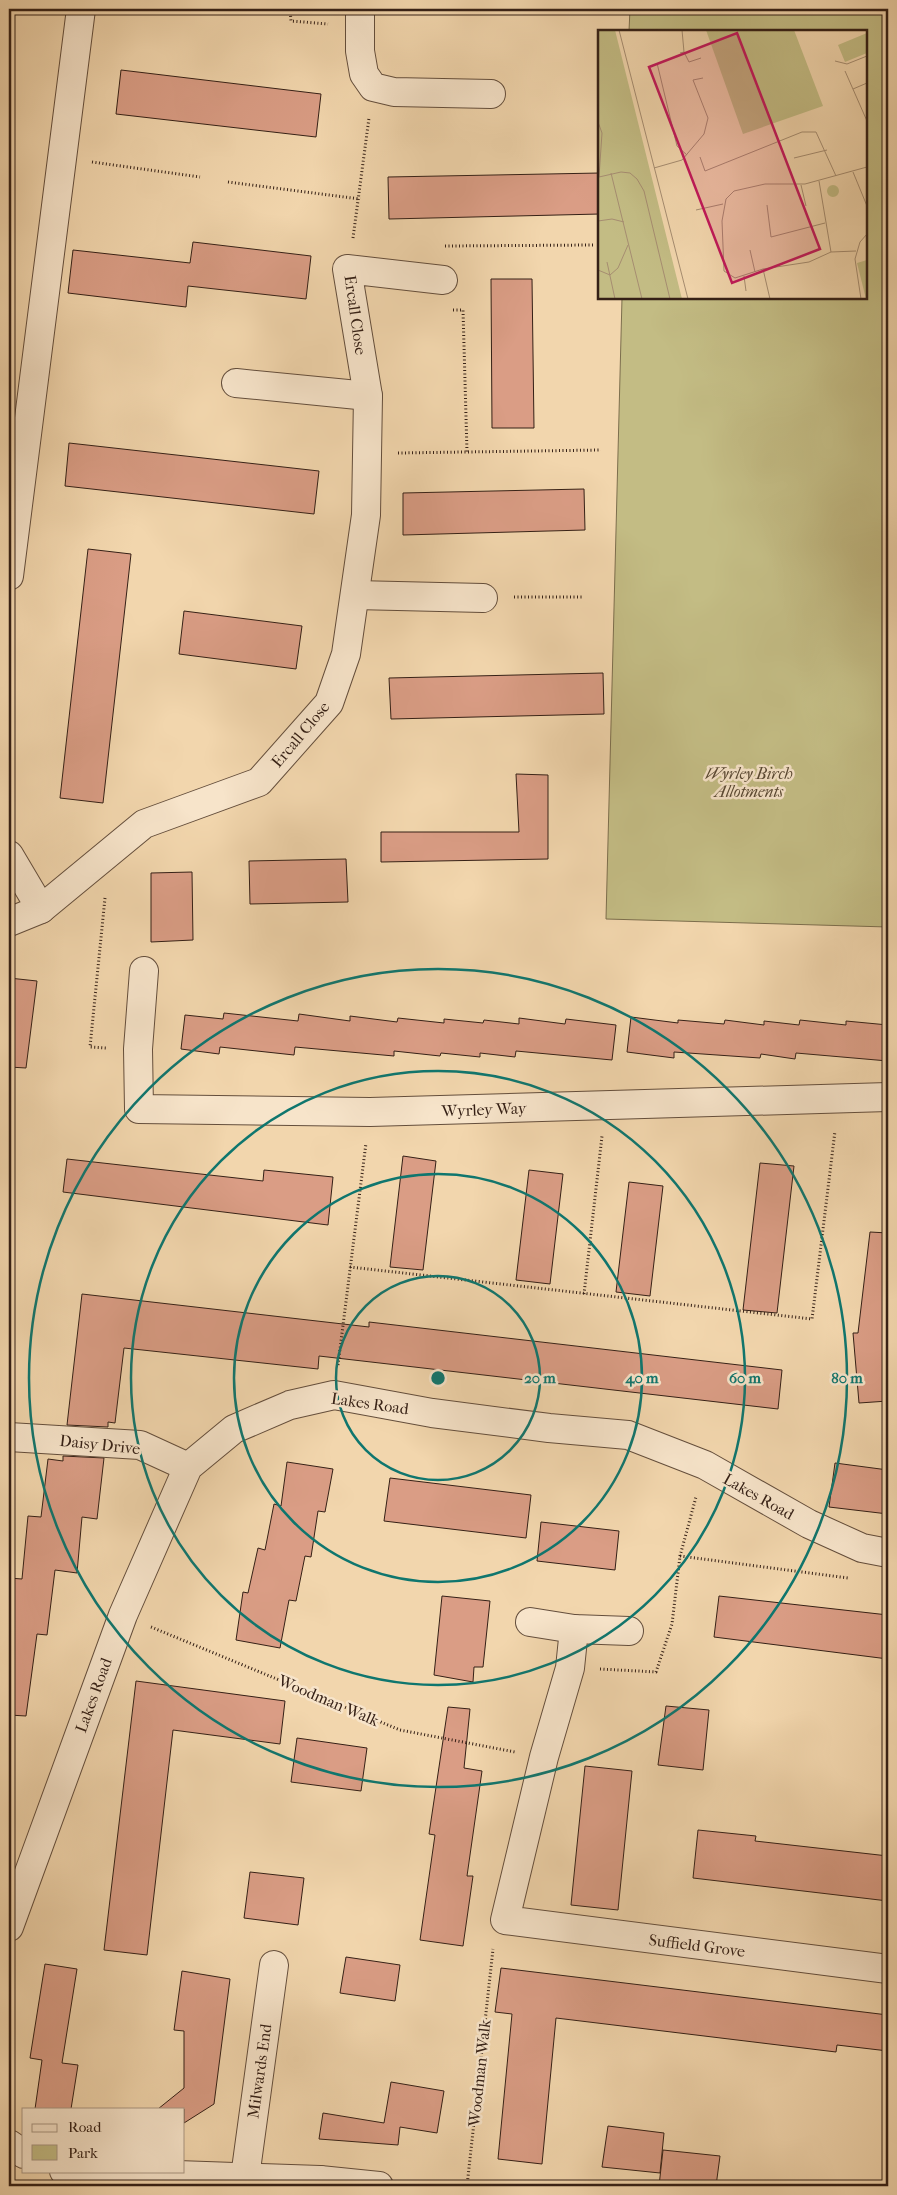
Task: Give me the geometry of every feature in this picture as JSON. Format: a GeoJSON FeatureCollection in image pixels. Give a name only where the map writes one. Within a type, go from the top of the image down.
{"type":"FeatureCollection","features":[{"type":"Feature","properties":{"kind":"street"},"geometry":{"type":"LineString","coordinates":[[9,576],[81,9]]}},
{"type":"Feature","properties":{"kind":"street"},"geometry":{"type":"LineString","coordinates":[[360,17],[364,74],[373,87],[394,92],[491,94]]}},
{"type":"Feature","properties":{"kind":"street","name":"Ercall Close"},"geometry":{"type":"LineString","coordinates":[[9,922],[41,909],[144,824],[258,782],[329,703],[346,654],[366,515],[368,396],[347,269],[443,280]]}},
{"type":"Feature","properties":{"kind":"street"},"geometry":{"type":"LineString","coordinates":[[236,382],[368,396]]}},
{"type":"Feature","properties":{"kind":"street"},"geometry":{"type":"LineString","coordinates":[[355,595],[483,598]]}},
{"type":"Feature","properties":{"kind":"street"},"geometry":{"type":"LineString","coordinates":[[9,855],[41,909]]}},
{"type":"Feature","properties":{"kind":"street"},"geometry":{"type":"LineString","coordinates":[[138,1049],[144,971]]}},
{"type":"Feature","properties":{"kind":"street","name":"Wyrley Way"},"geometry":{"type":"LineString","coordinates":[[138,1049],[139,1109],[370,1112],[888,1097]]}},
{"type":"Feature","properties":{"kind":"street","name":"Lakes Road"},"geometry":{"type":"LineString","coordinates":[[9,1928],[122,1615],[188,1467],[234,1429],[290,1404],[334,1395],[442,1414],[549,1428],[628,1435],[705,1465],[809,1524],[862,1548],[888,1553]]}},
{"type":"Feature","properties":{"kind":"street","name":"Daisy Drive"},"geometry":{"type":"LineString","coordinates":[[9,1437],[140,1445],[188,1467]]}},
{"type":"Feature","properties":{"kind":"street"},"geometry":{"type":"LineString","coordinates":[[530,1622],[574,1629],[629,1631]]}},
{"type":"Feature","properties":{"kind":"street"},"geometry":{"type":"LineString","coordinates":[[505,1920],[544,1757],[570,1668],[574,1629]]}},
{"type":"Feature","properties":{"kind":"street","name":"Suffield Grove"},"geometry":{"type":"LineString","coordinates":[[505,1920],[888,1969]]}},
{"type":"Feature","properties":{"kind":"street","name":"Milwards End"},"geometry":{"type":"LineString","coordinates":[[245,2177],[274,1965]]}},
{"type":"Feature","properties":{"kind":"street"},"geometry":{"type":"LineString","coordinates":[[9,2144],[22,2153]]}},
{"type":"Feature","properties":{"kind":"street"},"geometry":{"type":"LineString","coordinates":[[71,2172],[126,2180],[245,2177],[379,2186]]}},
{"type":"Feature","properties":{"kind":"path"},"geometry":{"type":"LineString","coordinates":[[290,9],[291,21],[360,17]]}},
{"type":"Feature","properties":{"kind":"path"},"geometry":{"type":"LineString","coordinates":[[347,269],[360,199],[373,87]]}},
{"type":"Feature","properties":{"kind":"path"},"geometry":{"type":"LineString","coordinates":[[62,158],[200,177]]}},
{"type":"Feature","properties":{"kind":"path"},"geometry":{"type":"LineString","coordinates":[[228,182],[360,199]]}},
{"type":"Feature","properties":{"kind":"path"},"geometry":{"type":"LineString","coordinates":[[467,452],[463,310],[446,311],[414,277],[440,246],[593,245]]}},
{"type":"Feature","properties":{"kind":"path"},"geometry":{"type":"LineString","coordinates":[[367,453],[601,450]]}},
{"type":"Feature","properties":{"kind":"path"},"geometry":{"type":"LineString","coordinates":[[483,598],[583,597]]}},
{"type":"Feature","properties":{"kind":"path"},"geometry":{"type":"LineString","coordinates":[[109,852],[90,1047],[138,1049]]}},
{"type":"Feature","properties":{"kind":"path"},"geometry":{"type":"LineString","coordinates":[[350,1266],[812,1319],[839,1098]]}},
{"type":"Feature","properties":{"kind":"path"},"geometry":{"type":"LineString","coordinates":[[584,1294],[606,1105]]}},
{"type":"Feature","properties":{"kind":"path"},"geometry":{"type":"LineString","coordinates":[[334,1395],[370,1112]]}},
{"type":"Feature","properties":{"kind":"path"},"geometry":{"type":"LineString","coordinates":[[570,1668],[656,1672],[672,1624],[680,1556],[705,1465]]}},
{"type":"Feature","properties":{"kind":"path"},"geometry":{"type":"LineString","coordinates":[[680,1556],[855,1579],[862,1548]]}},
{"type":"Feature","properties":{"kind":"path","name":"Woodman Walk"},"geometry":{"type":"LineString","coordinates":[[122,1615],[400,1730],[544,1757]]}},
{"type":"Feature","properties":{"kind":"path","name":"Woodman Walk"},"geometry":{"type":"LineString","coordinates":[[468,2186],[491,1953],[505,1920]]}},
{"type":"Feature","properties":{"kind":"green space","name":"Wyrley Birch Allotments"},"geometry":{"type":"Polygon","coordinates":[[[630,9],[888,9],[888,927],[606,919],[622,299],[867,299],[867,30],[629,30],[630,9]]]}},
{"type":"Feature","properties":{"kind":"building"},"geometry":{"type":"Polygon","coordinates":[[[121,70],[321,94],[316,137],[116,114],[121,70]]]}},
{"type":"Feature","properties":{"kind":"building"},"geometry":{"type":"Polygon","coordinates":[[[598,173],[598,214],[389,219],[388,177],[598,173]]]}},
{"type":"Feature","properties":{"kind":"building"},"geometry":{"type":"Polygon","coordinates":[[[193,242],[311,256],[306,299],[188,286],[186,307],[68,293],[73,250],[190,263],[193,242]]]}},
{"type":"Feature","properties":{"kind":"building"},"geometry":{"type":"Polygon","coordinates":[[[491,279],[532,279],[534,428],[492,428],[491,279]]]}},
{"type":"Feature","properties":{"kind":"building"},"geometry":{"type":"Polygon","coordinates":[[[69,443],[319,471],[314,514],[65,486],[69,443]]]}},
{"type":"Feature","properties":{"kind":"building"},"geometry":{"type":"Polygon","coordinates":[[[584,489],[585,530],[403,535],[403,493],[584,489]]]}},
{"type":"Feature","properties":{"kind":"building"},"geometry":{"type":"Polygon","coordinates":[[[88,549],[131,554],[103,803],[60,798],[88,549]]]}},
{"type":"Feature","properties":{"kind":"building"},"geometry":{"type":"Polygon","coordinates":[[[184,611],[302,626],[296,669],[179,654],[184,611]]]}},
{"type":"Feature","properties":{"kind":"building"},"geometry":{"type":"Polygon","coordinates":[[[603,673],[604,714],[391,719],[389,678],[603,673]]]}},
{"type":"Feature","properties":{"kind":"building"},"geometry":{"type":"Polygon","coordinates":[[[516,774],[548,775],[548,859],[381,862],[381,832],[519,832],[516,774]]]}},
{"type":"Feature","properties":{"kind":"building"},"geometry":{"type":"Polygon","coordinates":[[[346,859],[348,902],[250,904],[249,861],[346,859]]]}},
{"type":"Feature","properties":{"kind":"building"},"geometry":{"type":"Polygon","coordinates":[[[192,872],[193,940],[151,942],[151,873],[192,872]]]}},
{"type":"Feature","properties":{"kind":"building"},"geometry":{"type":"Polygon","coordinates":[[[9,978],[37,981],[26,1068],[9,1067],[9,978]]]}},
{"type":"Feature","properties":{"kind":"building"},"geometry":{"type":"Polygon","coordinates":[[[224,1013],[298,1021],[299,1014],[350,1021],[350,1016],[397,1022],[398,1018],[444,1023],[444,1019],[483,1023],[484,1020],[519,1024],[519,1018],[565,1024],[566,1019],[616,1025],[612,1060],[516,1051],[515,1057],[480,1053],[480,1057],[441,1053],[440,1056],[394,1051],[394,1056],[295,1047],[294,1055],[220,1047],[219,1054],[181,1049],[185,1015],[223,1019],[224,1013]]]}},
{"type":"Feature","properties":{"kind":"building"},"geometry":{"type":"Polygon","coordinates":[[[631,1017],[678,1023],[678,1020],[724,1024],[725,1020],[764,1025],[764,1021],[799,1025],[800,1020],[846,1025],[846,1021],[888,1025],[888,1061],[796,1053],[795,1059],[761,1054],[760,1058],[674,1052],[674,1058],[627,1052],[631,1017]]]}},
{"type":"Feature","properties":{"kind":"building"},"geometry":{"type":"Polygon","coordinates":[[[403,1156],[436,1161],[423,1270],[390,1267],[403,1156]]]}},
{"type":"Feature","properties":{"kind":"building"},"geometry":{"type":"Polygon","coordinates":[[[67,1159],[263,1181],[264,1170],[333,1177],[328,1225],[63,1192],[67,1159]]]}},
{"type":"Feature","properties":{"kind":"building"},"geometry":{"type":"Polygon","coordinates":[[[760,1163],[794,1166],[777,1313],[743,1310],[760,1163]]]}},
{"type":"Feature","properties":{"kind":"building"},"geometry":{"type":"Polygon","coordinates":[[[529,1170],[563,1174],[550,1284],[516,1280],[529,1170]]]}},
{"type":"Feature","properties":{"kind":"building"},"geometry":{"type":"Polygon","coordinates":[[[629,1182],[663,1186],[650,1296],[616,1292],[629,1182]]]}},
{"type":"Feature","properties":{"kind":"building"},"geometry":{"type":"Polygon","coordinates":[[[870,1232],[888,1233],[888,1401],[859,1403],[853,1333],[858,1333],[870,1232]]]}},
{"type":"Feature","properties":{"kind":"building"},"geometry":{"type":"Polygon","coordinates":[[[82,1294],[369,1327],[369,1322],[782,1370],[778,1409],[319,1356],[318,1369],[124,1348],[115,1423],[108,1422],[108,1427],[67,1425],[82,1294]]]}},
{"type":"Feature","properties":{"kind":"building"},"geometry":{"type":"Polygon","coordinates":[[[63,1456],[104,1458],[97,1519],[82,1517],[77,1573],[55,1570],[47,1635],[37,1634],[26,1716],[9,1715],[9,1578],[22,1579],[28,1516],[41,1517],[48,1459],[63,1461],[63,1456]]]}},
{"type":"Feature","properties":{"kind":"building"},"geometry":{"type":"Polygon","coordinates":[[[287,1462],[333,1469],[325,1512],[318,1511],[311,1557],[305,1556],[296,1601],[289,1600],[280,1648],[236,1640],[243,1592],[248,1593],[258,1548],[265,1550],[274,1504],[281,1506],[287,1462]]]}},
{"type":"Feature","properties":{"kind":"building"},"geometry":{"type":"Polygon","coordinates":[[[835,1463],[888,1470],[888,1514],[829,1507],[835,1463]]]}},
{"type":"Feature","properties":{"kind":"building"},"geometry":{"type":"Polygon","coordinates":[[[390,1478],[531,1495],[526,1538],[384,1521],[390,1478]]]}},
{"type":"Feature","properties":{"kind":"building"},"geometry":{"type":"Polygon","coordinates":[[[541,1522],[619,1531],[615,1570],[537,1561],[541,1522]]]}},
{"type":"Feature","properties":{"kind":"building"},"geometry":{"type":"Polygon","coordinates":[[[442,1596],[490,1601],[483,1667],[474,1667],[473,1682],[434,1675],[442,1596]]]}},
{"type":"Feature","properties":{"kind":"building"},"geometry":{"type":"Polygon","coordinates":[[[719,1596],[888,1615],[888,1659],[714,1637],[719,1596]]]}},
{"type":"Feature","properties":{"kind":"building"},"geometry":{"type":"Polygon","coordinates":[[[136,1681],[285,1701],[280,1744],[173,1730],[147,1955],[104,1950],[136,1681]]]}},
{"type":"Feature","properties":{"kind":"building"},"geometry":{"type":"Polygon","coordinates":[[[666,1706],[709,1710],[703,1770],[658,1765],[666,1706]]]}},
{"type":"Feature","properties":{"kind":"building"},"geometry":{"type":"Polygon","coordinates":[[[448,1707],[470,1709],[464,1768],[482,1771],[467,1876],[473,1876],[463,1946],[420,1940],[435,1835],[429,1834],[448,1707]]]}},
{"type":"Feature","properties":{"kind":"building"},"geometry":{"type":"Polygon","coordinates":[[[297,1738],[367,1748],[361,1791],[291,1782],[297,1738]]]}},
{"type":"Feature","properties":{"kind":"building"},"geometry":{"type":"Polygon","coordinates":[[[585,1766],[632,1771],[618,1910],[571,1905],[585,1766]]]}},
{"type":"Feature","properties":{"kind":"building"},"geometry":{"type":"Polygon","coordinates":[[[698,1830],[756,1836],[755,1841],[888,1856],[888,1901],[693,1878],[698,1830]]]}},
{"type":"Feature","properties":{"kind":"building"},"geometry":{"type":"Polygon","coordinates":[[[250,1872],[304,1878],[298,1925],[244,1918],[250,1872]]]}},
{"type":"Feature","properties":{"kind":"building"},"geometry":{"type":"Polygon","coordinates":[[[346,1957],[400,1965],[395,2001],[340,1993],[346,1957]]]}},
{"type":"Feature","properties":{"kind":"building"},"geometry":{"type":"Polygon","coordinates":[[[45,1964],[77,1969],[62,2063],[78,2065],[71,2108],[35,2108],[42,2060],[30,2058],[45,1964]]]}},
{"type":"Feature","properties":{"kind":"building"},"geometry":{"type":"Polygon","coordinates":[[[501,1968],[888,2015],[888,2051],[837,2045],[836,2052],[556,2018],[542,2164],[498,2159],[512,2014],[495,2012],[501,1968]]]}},
{"type":"Feature","properties":{"kind":"building"},"geometry":{"type":"Polygon","coordinates":[[[182,1971],[230,1979],[214,2104],[185,2122],[185,2108],[159,2108],[184,2088],[184,2031],[174,2030],[182,1971]]]}},
{"type":"Feature","properties":{"kind":"building"},"geometry":{"type":"Polygon","coordinates":[[[391,2082],[444,2091],[437,2133],[400,2127],[398,2145],[319,2139],[323,2113],[384,2123],[391,2082]]]}},
{"type":"Feature","properties":{"kind":"building"},"geometry":{"type":"Polygon","coordinates":[[[608,2126],[664,2133],[660,2173],[602,2167],[608,2126]]]}},
{"type":"Feature","properties":{"kind":"building"},"geometry":{"type":"Polygon","coordinates":[[[663,2150],[720,2156],[716,2186],[659,2186],[663,2150]]]}}]}
